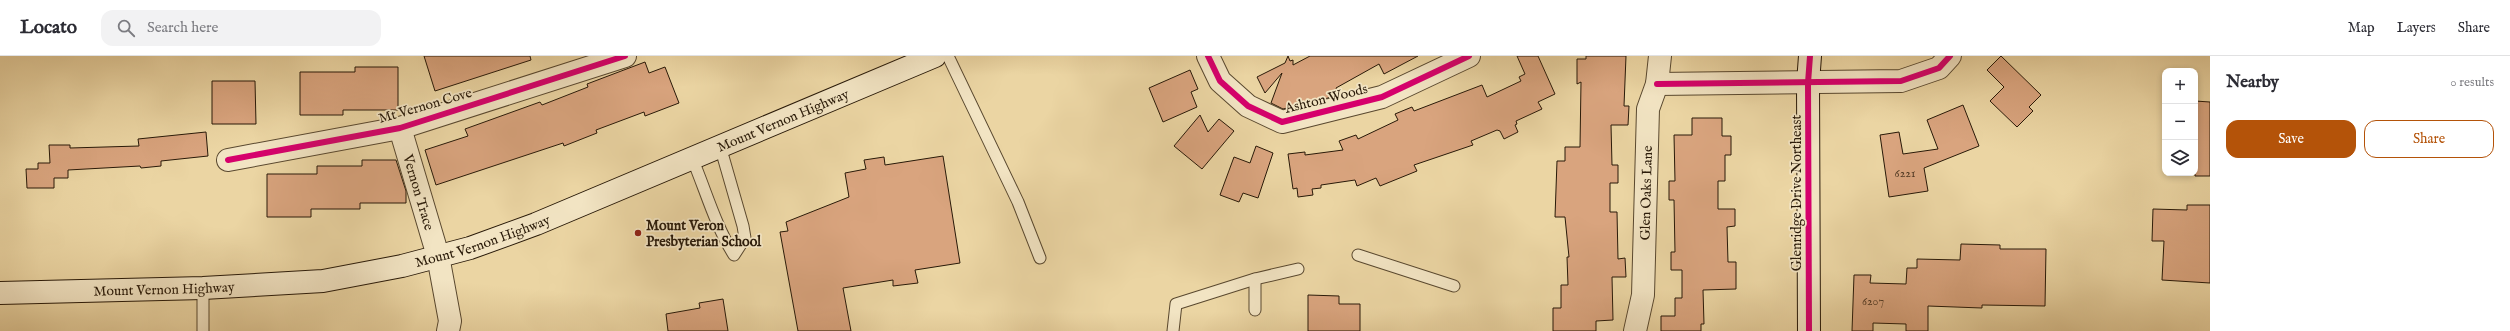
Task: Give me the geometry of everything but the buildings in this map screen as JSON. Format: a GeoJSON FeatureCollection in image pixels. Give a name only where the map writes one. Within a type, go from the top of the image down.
{"type":"FeatureCollection","features":[{"type":"Feature","properties":{"kind":"street","name":"Mt Vernon Cove"},"geometry":{"type":"LineString","coordinates":[[228,160],[400,128],[625,56]]}},
{"type":"Feature","properties":{"kind":"street","name":"Mount Vernon Highway"},"geometry":{"type":"LineString","coordinates":[[0,293],[203,288],[323,281],[402,266],[438,256],[536,224],[935,56]]}},
{"type":"Feature","properties":{"kind":"street","name":"Ashton Woods"},"geometry":{"type":"LineString","coordinates":[[1208,56],[1220,81],[1248,106],[1282,122],[1382,97],[1469,56]]}},
{"type":"Feature","properties":{"kind":"street","name":"Glen Oaks Lane"},"geometry":{"type":"LineString","coordinates":[[1635,331],[1643,295],[1648,110],[1657,84],[1660,56]]}},
{"type":"Feature","properties":{"kind":"street","name":"Glenridge Drive Northeast"},"geometry":{"type":"LineString","coordinates":[[1809,331],[1808,83],[1810,56]]}},
{"type":"Feature","properties":{"kind":"street"},"geometry":{"type":"LineString","coordinates":[[1657,84],[1900,81],[1940,68],[1950,56]]}},
{"type":"Feature","properties":{"kind":"street","name":"Vernon Trace"},"geometry":{"type":"LineString","coordinates":[[400,128],[438,256],[450,321],[448,331]]}},
{"type":"Feature","properties":{"kind":"lane"},"geometry":{"type":"LineString","coordinates":[[948,56],[1018,202],[1040,258]]}},
{"type":"Feature","properties":{"kind":"lane"},"geometry":{"type":"LineString","coordinates":[[692,158],[711,204],[719,232],[734,255],[745,238],[744,226],[720,146]]}},
{"type":"Feature","properties":{"kind":"lane"},"geometry":{"type":"LineString","coordinates":[[1358,255],[1454,286]]}},
{"type":"Feature","properties":{"kind":"lane"},"geometry":{"type":"LineString","coordinates":[[1173,331],[1176,304],[1255,279],[1298,269]]}},
{"type":"Feature","properties":{"kind":"lane"},"geometry":{"type":"LineString","coordinates":[[1255,279],[1255,310]]}},
{"type":"Feature","properties":{"kind":"lane"},"geometry":{"type":"LineString","coordinates":[[203,288],[203,331]]}},
{"type":"Feature","properties":{"kind":"cycle path"},"geometry":{"type":"LineString","coordinates":[[228,160],[400,128],[625,56]]}},
{"type":"Feature","properties":{"kind":"cycle path"},"geometry":{"type":"LineString","coordinates":[[1208,56],[1220,81],[1248,106],[1282,122],[1382,97],[1469,56]]}},
{"type":"Feature","properties":{"kind":"cycle path"},"geometry":{"type":"LineString","coordinates":[[1809,331],[1808,83],[1810,56]]}},
{"type":"Feature","properties":{"kind":"cycle path"},"geometry":{"type":"LineString","coordinates":[[1657,84],[1901,81],[1939,68],[1950,56]]}},
{"type":"Feature","properties":{"kind":"place","name":"Mount Veron Presbyterian School"},"geometry":{"type":"Point","coordinates":[638,233]}}]}
